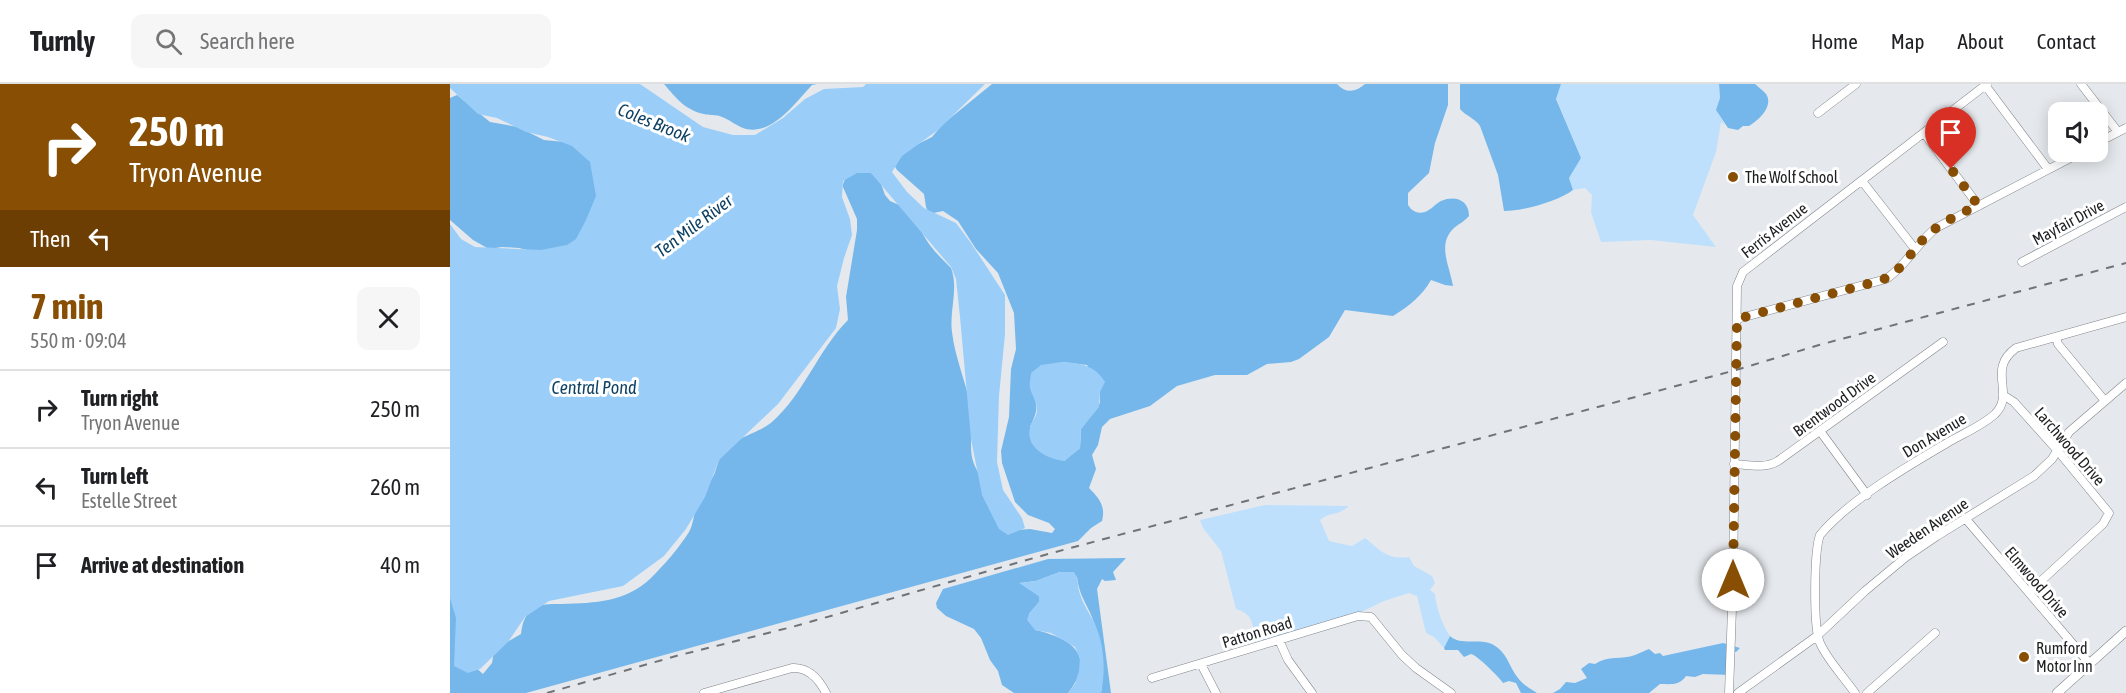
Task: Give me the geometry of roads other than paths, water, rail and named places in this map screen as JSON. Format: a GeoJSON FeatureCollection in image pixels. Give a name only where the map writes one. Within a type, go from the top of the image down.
{"type":"FeatureCollection","features":[{"type":"Feature","properties":{"kind":"main road"},"geometry":{"type":"LineString","coordinates":[[2057,693],[2126,631]]}},
{"type":"Feature","properties":{"kind":"street"},"geometry":{"type":"LineString","coordinates":[[1818,113],[1856,84]]}},
{"type":"Feature","properties":{"kind":"street"},"geometry":{"type":"LineString","coordinates":[[2081,84],[2118,132]]}},
{"type":"Feature","properties":{"kind":"street"},"geometry":{"type":"LineString","coordinates":[[1986,85],[2048,169]]}},
{"type":"Feature","properties":{"kind":"street","name":"Ferris Avenue"},"geometry":{"type":"LineString","coordinates":[[1729,693],[1737,286],[1743,272],[1986,85]]}},
{"type":"Feature","properties":{"kind":"street"},"geometry":{"type":"LineString","coordinates":[[2108,138],[2126,128]]}},
{"type":"Feature","properties":{"kind":"street"},"geometry":{"type":"LineString","coordinates":[[1924,133],[1978,205]]}},
{"type":"Feature","properties":{"kind":"street"},"geometry":{"type":"LineString","coordinates":[[1737,319],[1886,279],[1900,268],[1936,228],[2062,162]]}},
{"type":"Feature","properties":{"kind":"street"},"geometry":{"type":"LineString","coordinates":[[1862,181],[1915,249]]}},
{"type":"Feature","properties":{"kind":"street","name":"Mayfair Drive"},"geometry":{"type":"LineString","coordinates":[[2022,262],[2126,207]]}},
{"type":"Feature","properties":{"kind":"street"},"geometry":{"type":"LineString","coordinates":[[2003,395],[2001,371],[2003,361],[2009,353],[2024,345],[2126,318]]}},
{"type":"Feature","properties":{"kind":"street"},"geometry":{"type":"LineString","coordinates":[[2056,336],[2058,344],[2105,401]]}},
{"type":"Feature","properties":{"kind":"street","name":"Brentwood Drive"},"geometry":{"type":"LineString","coordinates":[[1734,464],[1772,465],[1942,342]]}},
{"type":"Feature","properties":{"kind":"street","name":"Weeden Avenue"},"geometry":{"type":"LineString","coordinates":[[1738,693],[1817,636],[1887,572],[1937,536],[2034,476],[2058,451],[2069,432],[2126,383]]}},
{"type":"Feature","properties":{"kind":"street","name":"Larchwood Drive"},"geometry":{"type":"LineString","coordinates":[[2003,395],[2014,402],[2109,513],[2103,524],[2029,592]]}},
{"type":"Feature","properties":{"kind":"street","name":"Don Avenue"},"geometry":{"type":"LineString","coordinates":[[1817,636],[1815,624],[1818,539],[1824,530],[1867,495],[1907,467],[1989,419],[1996,413],[2003,395]]}},
{"type":"Feature","properties":{"kind":"street"},"geometry":{"type":"LineString","coordinates":[[1820,431],[1867,495]]}},
{"type":"Feature","properties":{"kind":"street","name":"Elmwood Drive"},"geometry":{"type":"LineString","coordinates":[[1965,518],[2090,664]]}},
{"type":"Feature","properties":{"kind":"street","name":"Patton Road"},"geometry":{"type":"LineString","coordinates":[[1152,678],[1358,616],[1371,617],[1402,655],[1451,693]]}},
{"type":"Feature","properties":{"kind":"street"},"geometry":{"type":"LineString","coordinates":[[1867,693],[1935,633]]}},
{"type":"Feature","properties":{"kind":"street"},"geometry":{"type":"LineString","coordinates":[[1817,636],[1821,646],[1855,693]]}},
{"type":"Feature","properties":{"kind":"street"},"geometry":{"type":"LineString","coordinates":[[1279,640],[1288,660],[1312,693]]}},
{"type":"Feature","properties":{"kind":"street"},"geometry":{"type":"LineString","coordinates":[[1201,664],[1216,693]]}},
{"type":"Feature","properties":{"kind":"street"},"geometry":{"type":"LineString","coordinates":[[704,693],[792,668],[800,668],[816,678],[826,693]]}},
{"type":"Feature","properties":{"kind":"water","name":"Central Pond"},"geometry":{"type":"Polygon","coordinates":[[[450,84],[640,84],[703,127],[733,135],[755,135],[783,118],[805,99],[824,89],[863,87],[866,84],[985,84],[938,130],[902,156],[892,172],[907,192],[924,208],[956,223],[1005,295],[1005,334],[999,396],[997,462],[1003,490],[1022,518],[1025,528],[1008,535],[999,529],[982,495],[971,439],[956,279],[951,267],[871,173],[857,173],[843,181],[842,197],[850,219],[852,235],[837,286],[840,309],[836,328],[778,404],[719,460],[705,497],[686,529],[664,556],[623,586],[549,601],[525,617],[508,642],[480,669],[468,673],[454,666],[456,618],[450,598],[450,224],[461,239],[475,247],[541,250],[567,245],[576,239],[596,196],[590,162],[572,146],[526,132],[497,118],[478,114],[450,88],[450,84]]]}},
{"type":"Feature","properties":{"kind":"water"},"geometry":{"type":"Polygon","coordinates":[[[1062,362],[1092,368],[1105,382],[1100,392],[1099,407],[1081,429],[1080,448],[1064,461],[1051,458],[1039,451],[1034,447],[1029,435],[1037,410],[1030,387],[1031,373],[1041,365],[1062,362]]]}},
{"type":"Feature","properties":{"kind":"water"},"geometry":{"type":"Polygon","coordinates":[[[1060,572],[1074,572],[1081,598],[1098,632],[1103,658],[1101,693],[1068,693],[1075,684],[1079,671],[1080,658],[1075,647],[1051,633],[1035,630],[1027,620],[1039,602],[1039,596],[1019,583],[1036,581],[1060,572]]]}},
{"type":"Feature","properties":{"kind":"railway"},"geometry":{"type":"LineString","coordinates":[[547,693],[676,656],[792,627],[1048,554],[2126,263]]}},
{"type":"Feature","properties":{"kind":"place","name":"The Wolf School"},"geometry":{"type":"Point","coordinates":[1733,177]}},
{"type":"Feature","properties":{"kind":"place","name":"Rumford Motor Inn"},"geometry":{"type":"Point","coordinates":[2024,657]}},
{"type":"Feature","properties":{"kind":"water label","name":"Coles Brook"},"geometry":{"type":"Point","coordinates":[654,123]}},
{"type":"Feature","properties":{"kind":"water label","name":"Ten Mile River"},"geometry":{"type":"Point","coordinates":[694,226]}}]}
